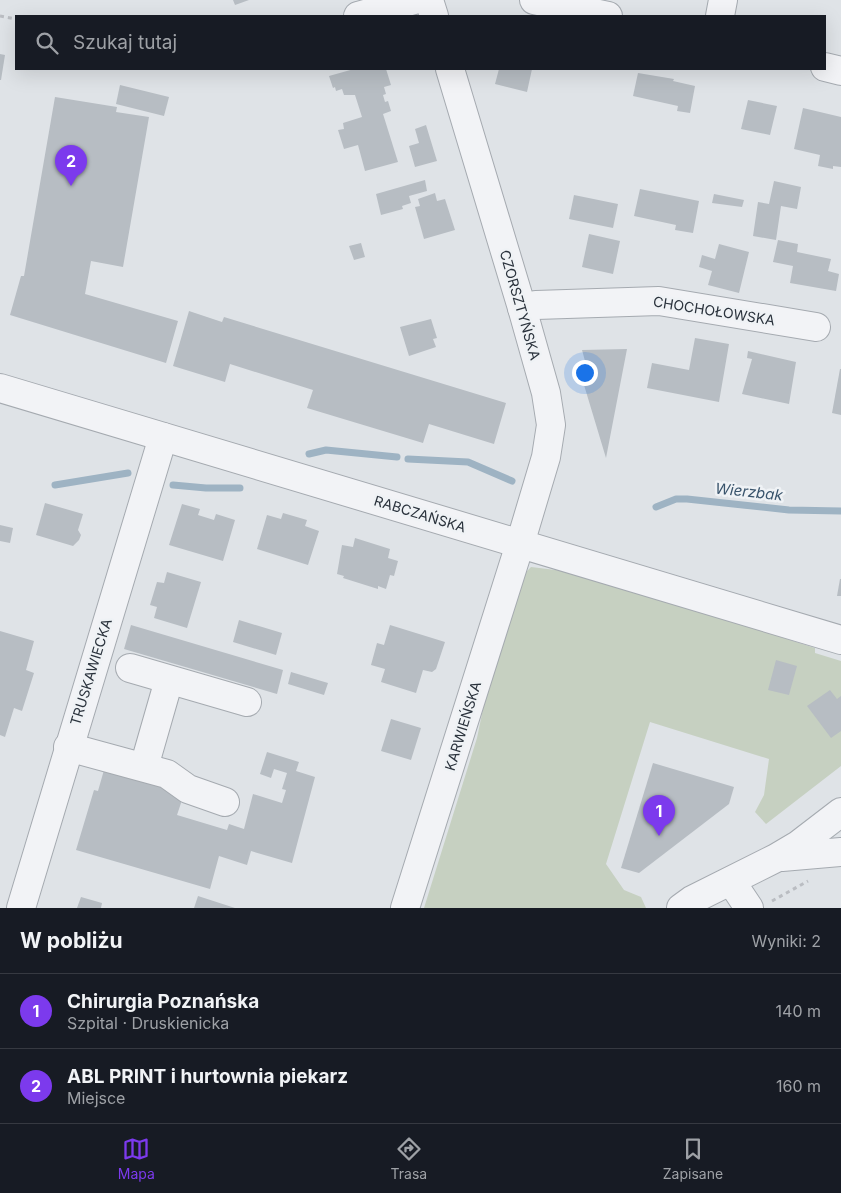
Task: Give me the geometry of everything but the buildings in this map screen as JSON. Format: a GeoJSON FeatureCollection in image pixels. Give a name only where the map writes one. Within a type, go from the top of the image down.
{"type":"FeatureCollection","features":[{"type":"Feature","properties":{"kind":"street"},"geometry":{"type":"LineString","coordinates":[[362,15],[414,0]]}},
{"type":"Feature","properties":{"kind":"street"},"geometry":{"type":"LineString","coordinates":[[429,0],[434,15]]}},
{"type":"Feature","properties":{"kind":"street"},"geometry":{"type":"LineString","coordinates":[[534,0],[603,15]]}},
{"type":"Feature","properties":{"kind":"street"},"geometry":{"type":"LineString","coordinates":[[720,15],[723,0]]}},
{"type":"Feature","properties":{"kind":"street"},"geometry":{"type":"LineString","coordinates":[[826,67],[841,71]]}},
{"type":"Feature","properties":{"kind":"street","name":"CZORSZTYŃSKA"},"geometry":{"type":"LineString","coordinates":[[450,70],[522,308],[546,394],[552,425],[546,457],[520,544]]}},
{"type":"Feature","properties":{"kind":"street","name":"CHOCHOŁOWSKA"},"geometry":{"type":"LineString","coordinates":[[522,308],[545,304],[659,301],[816,327]]}},
{"type":"Feature","properties":{"kind":"street","name":"RABCZAŃSKA"},"geometry":{"type":"LineString","coordinates":[[0,388],[841,640]]}},
{"type":"Feature","properties":{"kind":"street","name":"TRUSKAWIECKA"},"geometry":{"type":"LineString","coordinates":[[21,908],[163,436]]}},
{"type":"Feature","properties":{"kind":"street","name":"KARWIEŃSKA"},"geometry":{"type":"LineString","coordinates":[[405,908],[520,544]]}},
{"type":"Feature","properties":{"kind":"street"},"geometry":{"type":"LineString","coordinates":[[130,668],[247,702]]}},
{"type":"Feature","properties":{"kind":"street"},"geometry":{"type":"LineString","coordinates":[[144,767],[169,680]]}},
{"type":"Feature","properties":{"kind":"street"},"geometry":{"type":"LineString","coordinates":[[68,747],[167,774],[188,789],[225,802]]}},
{"type":"Feature","properties":{"kind":"street"},"geometry":{"type":"LineString","coordinates":[[681,908],[798,845],[841,812]]}},
{"type":"Feature","properties":{"kind":"street"},"geometry":{"type":"LineString","coordinates":[[776,858],[841,852]]}},
{"type":"Feature","properties":{"kind":"street"},"geometry":{"type":"LineString","coordinates":[[731,881],[758,906]]}},
{"type":"Feature","properties":{"kind":"path"},"geometry":{"type":"LineString","coordinates":[[0,16],[15,19]]}},
{"type":"Feature","properties":{"kind":"path"},"geometry":{"type":"LineString","coordinates":[[758,906],[810,880]]}},
{"type":"Feature","properties":{"kind":"green space"},"geometry":{"type":"Polygon","coordinates":[[[531,567],[580,573],[815,648],[815,653],[841,661],[841,766],[766,824],[755,812],[764,795],[769,759],[650,722],[606,864],[624,890],[641,897],[646,908],[424,908],[477,738],[490,675],[516,595],[526,572],[531,567]]]}},
{"type":"Feature","properties":{"kind":"waterway","name":"Wierzbak"},"geometry":{"type":"LineString","coordinates":[[309,454],[326,450],[397,457]]}},
{"type":"Feature","properties":{"kind":"waterway","name":"Wierzbak"},"geometry":{"type":"LineString","coordinates":[[408,459],[468,462],[512,481]]}},
{"type":"Feature","properties":{"kind":"waterway","name":"Wierzbak"},"geometry":{"type":"LineString","coordinates":[[55,485],[128,473]]}},
{"type":"Feature","properties":{"kind":"waterway","name":"Wierzbak"},"geometry":{"type":"LineString","coordinates":[[173,485],[206,488],[240,488]]}},
{"type":"Feature","properties":{"kind":"waterway","name":"Wierzbak"},"geometry":{"type":"LineString","coordinates":[[656,507],[676,499],[687,499],[789,510],[841,511]]}},
{"type":"Feature","properties":{"kind":"place","name":"ABL PRINT i hurtownia piekarz"},"geometry":{"type":"Point","coordinates":[71,186]}},
{"type":"Feature","properties":{"kind":"place","name":"Chirurgia Poznańska"},"geometry":{"type":"Point","coordinates":[659,836]}}]}
